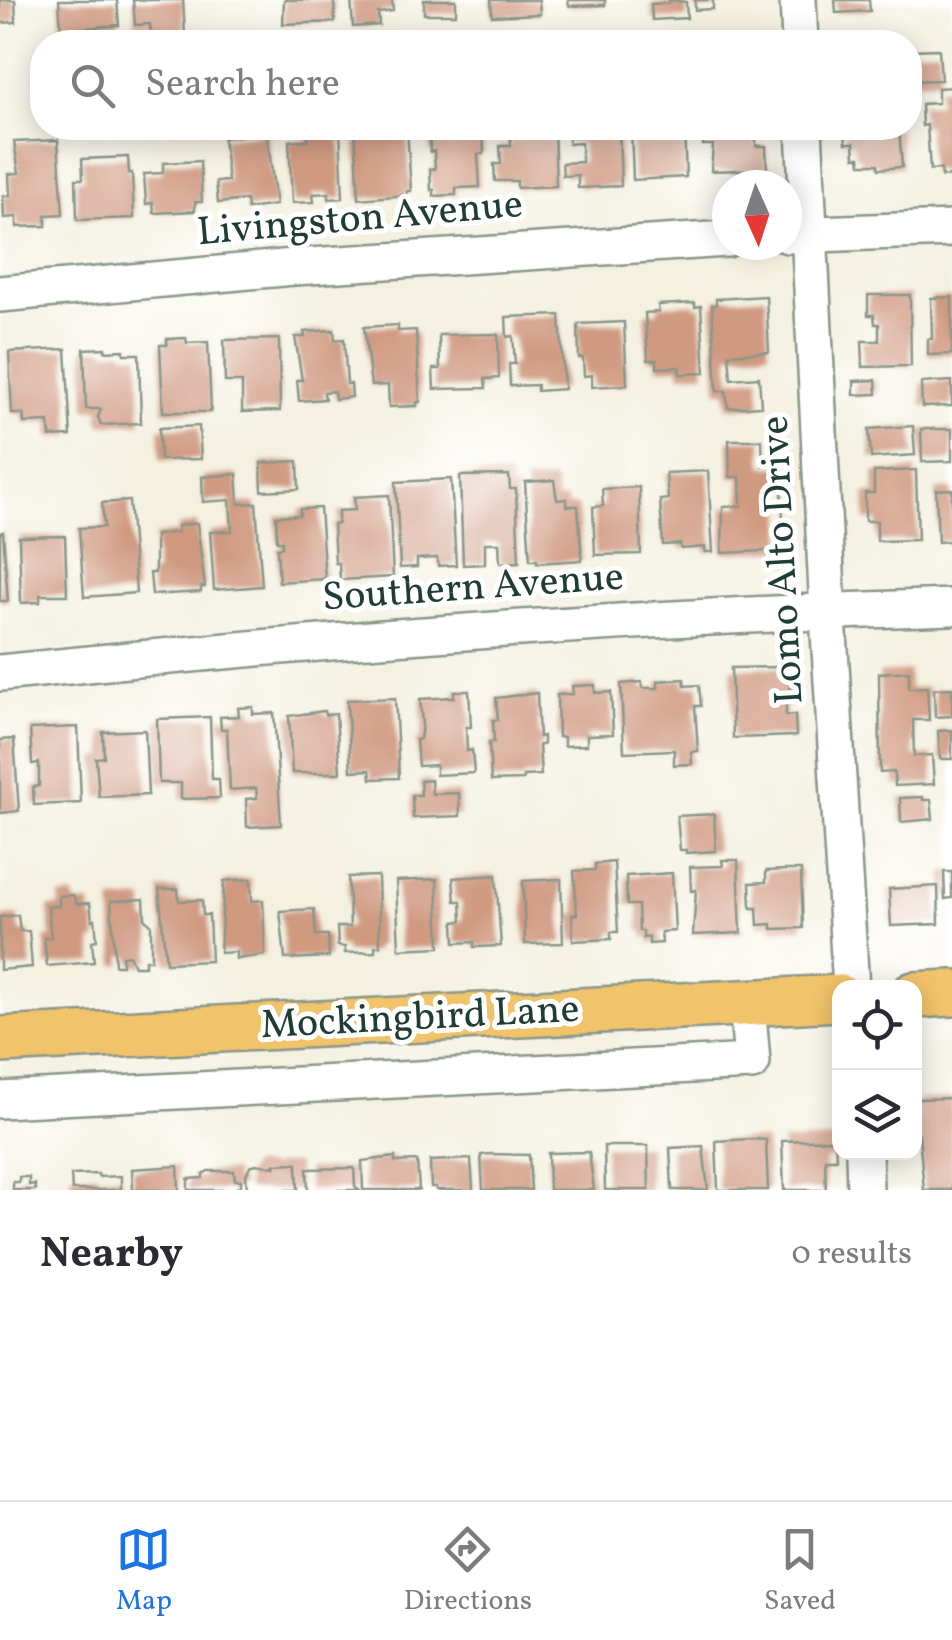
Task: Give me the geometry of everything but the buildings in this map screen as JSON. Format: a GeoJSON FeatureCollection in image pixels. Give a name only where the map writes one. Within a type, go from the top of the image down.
{"type":"FeatureCollection","features":[{"type":"Feature","properties":{"kind":"main road"},"geometry":{"type":"LineString","coordinates":[[922,996],[952,994]]}},
{"type":"Feature","properties":{"kind":"main road","name":"Mockingbird Lane"},"geometry":{"type":"LineString","coordinates":[[0,1040],[832,998]]}},
{"type":"Feature","properties":{"kind":"street"},"geometry":{"type":"LineString","coordinates":[[798,0],[799,30]]}},
{"type":"Feature","properties":{"kind":"street","name":"Lomo Alto Drive"},"geometry":{"type":"LineString","coordinates":[[802,170],[803,140]]}},
{"type":"Feature","properties":{"kind":"street"},"geometry":{"type":"LineString","coordinates":[[802,235],[952,229]]}},
{"type":"Feature","properties":{"kind":"street","name":"Livingston Avenue"},"geometry":{"type":"LineString","coordinates":[[0,294],[294,267],[712,239]]}},
{"type":"Feature","properties":{"kind":"street","name":"Lomo Alto Drive"},"geometry":{"type":"LineString","coordinates":[[800,260],[851,980]]}},
{"type":"Feature","properties":{"kind":"street","name":"Southern Avenue"},"geometry":{"type":"LineString","coordinates":[[0,673],[406,634],[828,610],[952,608]]}},
{"type":"Feature","properties":{"kind":"street"},"geometry":{"type":"LineString","coordinates":[[0,1100],[752,1062],[748,1002]]}},
{"type":"Feature","properties":{"kind":"street"},"geometry":{"type":"LineString","coordinates":[[864,1160],[866,1190]]}}]}
